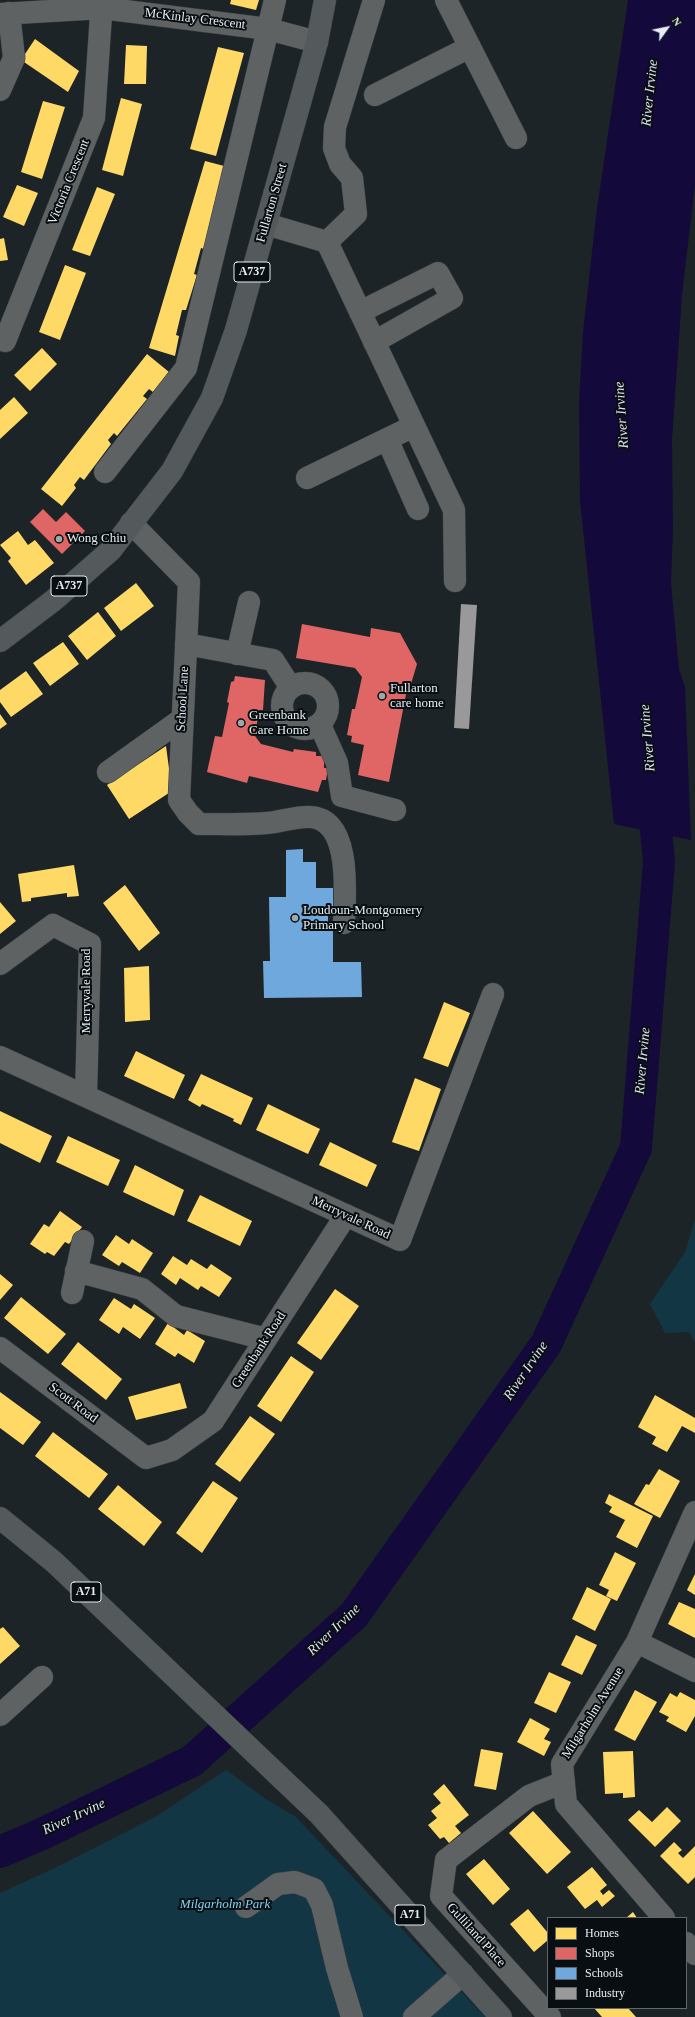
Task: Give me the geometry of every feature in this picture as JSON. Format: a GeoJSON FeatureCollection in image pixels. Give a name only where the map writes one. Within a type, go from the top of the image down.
{"type":"FeatureCollection","features":[{"type":"Feature","properties":{"kind":"main road","name":"Fullarton Street"},"geometry":{"type":"LineString","coordinates":[[131,523],[172,470],[212,398],[236,330],[266,224],[317,42],[324,0]]}},
{"type":"Feature","properties":{"kind":"main road","name":"A737"},"geometry":{"type":"LineString","coordinates":[[0,642],[54,600],[111,550],[131,523]]}},
{"type":"Feature","properties":{"kind":"main road","name":"A71"},"geometry":{"type":"LineString","coordinates":[[0,1518],[54,1562],[319,1814],[501,2017]]}},
{"type":"Feature","properties":{"kind":"street"},"geometry":{"type":"LineString","coordinates":[[105,472],[186,368],[275,0]]}},
{"type":"Feature","properties":{"kind":"street"},"geometry":{"type":"LineString","coordinates":[[327,242],[356,214],[352,178],[340,164],[334,148],[335,127],[374,0]]}},
{"type":"Feature","properties":{"kind":"street"},"geometry":{"type":"LineString","coordinates":[[446,0],[516,138]]}},
{"type":"Feature","properties":{"kind":"street","name":"McKinlay Crescent"},"geometry":{"type":"LineString","coordinates":[[4,14],[102,4],[268,29],[317,42]]}},
{"type":"Feature","properties":{"kind":"street","name":"Victoria Crescent"},"geometry":{"type":"LineString","coordinates":[[0,336],[5,341],[94,118],[102,4]]}},
{"type":"Feature","properties":{"kind":"street"},"geometry":{"type":"LineString","coordinates":[[0,90],[14,58],[4,14]]}},
{"type":"Feature","properties":{"kind":"street"},"geometry":{"type":"LineString","coordinates":[[375,95],[470,47]]}},
{"type":"Feature","properties":{"kind":"street"},"geometry":{"type":"LineString","coordinates":[[266,224],[327,242],[454,510],[454,580]]}},
{"type":"Feature","properties":{"kind":"street"},"geometry":{"type":"LineString","coordinates":[[360,312],[438,273],[452,298],[374,342]]}},
{"type":"Feature","properties":{"kind":"street"},"geometry":{"type":"LineString","coordinates":[[307,478],[414,426]]}},
{"type":"Feature","properties":{"kind":"street"},"geometry":{"type":"LineString","coordinates":[[387,439],[418,509]]}},
{"type":"Feature","properties":{"kind":"street","name":"School Lane"},"geometry":{"type":"LineString","coordinates":[[131,523],[189,582],[179,800],[188,813],[200,824],[267,823],[309,817],[320,819],[332,828],[339,839],[343,855],[344,923]]}},
{"type":"Feature","properties":{"kind":"street"},"geometry":{"type":"LineString","coordinates":[[237,654],[249,602]]}},
{"type":"Feature","properties":{"kind":"street"},"geometry":{"type":"LineString","coordinates":[[186,644],[273,660],[291,688]]}},
{"type":"Feature","properties":{"kind":"street"},"geometry":{"type":"LineString","coordinates":[[306,683],[321,689],[326,695],[328,711],[320,725],[306,730],[292,726],[287,721],[282,707],[283,700],[291,688],[306,683]]}},
{"type":"Feature","properties":{"kind":"street"},"geometry":{"type":"LineString","coordinates":[[108,772],[182,719]]}},
{"type":"Feature","properties":{"kind":"street"},"geometry":{"type":"LineString","coordinates":[[320,725],[338,763],[342,796],[395,810]]}},
{"type":"Feature","properties":{"kind":"street","name":"Merryvale Road"},"geometry":{"type":"LineString","coordinates":[[0,964],[54,925],[90,944],[86,1096]]}},
{"type":"Feature","properties":{"kind":"street","name":"Merryvale Road"},"geometry":{"type":"LineString","coordinates":[[0,1057],[400,1240],[493,994]]}},
{"type":"Feature","properties":{"kind":"street","name":"Greenbank Road"},"geometry":{"type":"LineString","coordinates":[[146,1458],[172,1450],[213,1421],[346,1215]]}},
{"type":"Feature","properties":{"kind":"street"},"geometry":{"type":"LineString","coordinates":[[72,1293],[83,1241]]}},
{"type":"Feature","properties":{"kind":"street"},"geometry":{"type":"LineString","coordinates":[[76,1271],[142,1289],[176,1316],[266,1339]]}},
{"type":"Feature","properties":{"kind":"street","name":"Scott Road"},"geometry":{"type":"LineString","coordinates":[[0,1348],[146,1458]]}},
{"type":"Feature","properties":{"kind":"street","name":"Milgarholm Avenue"},"geometry":{"type":"LineString","coordinates":[[663,1917],[566,1804],[562,1764],[637,1642],[695,1512]]}},
{"type":"Feature","properties":{"kind":"street"},"geometry":{"type":"LineString","coordinates":[[637,1642],[695,1671]]}},
{"type":"Feature","properties":{"kind":"street"},"geometry":{"type":"LineString","coordinates":[[0,1715],[42,1677]]}},
{"type":"Feature","properties":{"kind":"street","name":"Gulliland Place"},"geometry":{"type":"LineString","coordinates":[[550,2017],[441,1896],[446,1860],[529,1796],[564,1782]]}},
{"type":"Feature","properties":{"kind":"street"},"geometry":{"type":"LineString","coordinates":[[246,1907],[278,1884],[295,1882],[314,1889],[322,1905],[337,1968],[352,2017]]}},
{"type":"Feature","properties":{"kind":"street"},"geometry":{"type":"LineString","coordinates":[[687,1944],[695,1954]]}},
{"type":"Feature","properties":{"kind":"street"},"geometry":{"type":"LineString","coordinates":[[414,2017],[463,1974]]}},
{"type":"Feature","properties":{"kind":"green space"},"geometry":{"type":"Polygon","coordinates":[[[695,1219],[695,1343],[689,1332],[665,1333],[650,1304],[685,1252],[695,1219]]]}},
{"type":"Feature","properties":{"kind":"green space","name":"Milgarholm Park"},"geometry":{"type":"Polygon","coordinates":[[[226,1770],[266,1799],[296,1817],[485,2017],[0,2017],[0,1893],[59,1866],[157,1816],[226,1770]]]}},
{"type":"Feature","properties":{"kind":"water"},"geometry":{"type":"Polygon","coordinates":[[[628,0],[695,0],[695,184],[682,295],[672,440],[673,528],[671,583],[679,669],[685,687],[691,840],[614,824],[580,501],[579,402],[583,332],[597,208],[628,0]]]}},
{"type":"Feature","properties":{"kind":"building: Homes"},"geometry":{"type":"Polygon","coordinates":[[[231,0],[259,0],[256,10],[230,4],[231,0]]]}},
{"type":"Feature","properties":{"kind":"building: Homes"},"geometry":{"type":"Polygon","coordinates":[[[35,39],[79,71],[68,92],[21,60],[35,39]]]}},
{"type":"Feature","properties":{"kind":"building: Homes"},"geometry":{"type":"Polygon","coordinates":[[[126,45],[147,46],[146,84],[124,84],[126,45]]]}},
{"type":"Feature","properties":{"kind":"building: Homes"},"geometry":{"type":"Polygon","coordinates":[[[218,47],[244,53],[216,156],[190,149],[218,47]]]}},
{"type":"Feature","properties":{"kind":"building: Homes"},"geometry":{"type":"Polygon","coordinates":[[[121,98],[142,104],[123,176],[102,170],[121,98]]]}},
{"type":"Feature","properties":{"kind":"building: Homes"},"geometry":{"type":"Polygon","coordinates":[[[43,101],[65,107],[42,179],[21,172],[43,101]]]}},
{"type":"Feature","properties":{"kind":"building: Homes"},"geometry":{"type":"Polygon","coordinates":[[[205,161],[228,167],[213,208],[216,209],[204,249],[201,248],[194,274],[197,275],[186,310],[182,310],[176,335],[179,336],[175,356],[149,348],[205,161]]]}},
{"type":"Feature","properties":{"kind":"building: Homes"},"geometry":{"type":"Polygon","coordinates":[[[17,185],[38,193],[24,226],[3,217],[17,185]]]}},
{"type":"Feature","properties":{"kind":"building: Homes"},"geometry":{"type":"Polygon","coordinates":[[[97,187],[115,194],[90,256],[72,250],[97,187]]]}},
{"type":"Feature","properties":{"kind":"building: Homes"},"geometry":{"type":"Polygon","coordinates":[[[4,238],[8,260],[0,261],[0,239],[4,238]]]}},
{"type":"Feature","properties":{"kind":"building: Homes"},"geometry":{"type":"Polygon","coordinates":[[[65,265],[86,273],[60,340],[39,332],[65,265]]]}},
{"type":"Feature","properties":{"kind":"building: Homes"},"geometry":{"type":"Polygon","coordinates":[[[42,348],[57,364],[30,391],[14,375],[42,348]]]}},
{"type":"Feature","properties":{"kind":"building: Homes"},"geometry":{"type":"Polygon","coordinates":[[[147,354],[169,372],[153,392],[149,389],[143,396],[147,399],[117,436],[114,433],[108,440],[111,444],[84,480],[80,477],[74,485],[76,488],[62,506],[41,489],[147,354]]]}},
{"type":"Feature","properties":{"kind":"building: Homes"},"geometry":{"type":"Polygon","coordinates":[[[14,397],[28,413],[0,439],[0,410],[14,397]]]}},
{"type":"Feature","properties":{"kind":"building: Homes"},"geometry":{"type":"Polygon","coordinates":[[[18,531],[28,545],[35,540],[54,563],[26,585],[8,561],[11,558],[0,545],[18,531]]]}},
{"type":"Feature","properties":{"kind":"building: Homes"},"geometry":{"type":"Polygon","coordinates":[[[136,583],[154,606],[121,631],[104,608],[136,583]]]}},
{"type":"Feature","properties":{"kind":"building: Homes"},"geometry":{"type":"Polygon","coordinates":[[[98,612],[116,636],[87,660],[68,636],[98,612]]]}},
{"type":"Feature","properties":{"kind":"building: Homes"},"geometry":{"type":"Polygon","coordinates":[[[63,642],[79,664],[50,686],[33,663],[63,642]]]}},
{"type":"Feature","properties":{"kind":"building: Homes"},"geometry":{"type":"Polygon","coordinates":[[[26,671],[43,694],[11,717],[0,702],[0,690],[26,671]]]}},
{"type":"Feature","properties":{"kind":"building: Homes"},"geometry":{"type":"Polygon","coordinates":[[[0,714],[7,724],[0,729],[0,714]]]}},
{"type":"Feature","properties":{"kind":"building: Homes"},"geometry":{"type":"Polygon","coordinates":[[[166,746],[172,791],[129,819],[107,785],[166,746]]]}},
{"type":"Feature","properties":{"kind":"building: Homes"},"geometry":{"type":"Polygon","coordinates":[[[74,865],[79,896],[67,897],[67,893],[31,898],[31,901],[22,902],[18,874],[74,865]]]}},
{"type":"Feature","properties":{"kind":"building: Homes"},"geometry":{"type":"Polygon","coordinates":[[[125,885],[160,933],[139,951],[103,903],[125,885]]]}},
{"type":"Feature","properties":{"kind":"building: Homes"},"geometry":{"type":"Polygon","coordinates":[[[0,902],[16,921],[0,934],[0,902]]]}},
{"type":"Feature","properties":{"kind":"building: Homes"},"geometry":{"type":"Polygon","coordinates":[[[149,966],[150,1020],[125,1022],[124,968],[149,966]]]}},
{"type":"Feature","properties":{"kind":"building: Homes"},"geometry":{"type":"Polygon","coordinates":[[[444,1002],[470,1013],[448,1067],[423,1058],[444,1002]]]}},
{"type":"Feature","properties":{"kind":"building: Homes"},"geometry":{"type":"Polygon","coordinates":[[[136,1051],[185,1075],[174,1099],[124,1076],[136,1051]]]}},
{"type":"Feature","properties":{"kind":"building: Homes"},"geometry":{"type":"Polygon","coordinates":[[[201,1074],[253,1098],[241,1125],[233,1121],[234,1119],[202,1104],[200,1107],[188,1100],[201,1074]]]}},
{"type":"Feature","properties":{"kind":"building: Homes"},"geometry":{"type":"Polygon","coordinates":[[[415,1078],[441,1089],[419,1151],[392,1142],[415,1078]]]}},
{"type":"Feature","properties":{"kind":"building: Homes"},"geometry":{"type":"Polygon","coordinates":[[[268,1104],[320,1129],[308,1154],[256,1130],[268,1104]]]}},
{"type":"Feature","properties":{"kind":"building: Homes"},"geometry":{"type":"Polygon","coordinates":[[[0,1111],[52,1136],[40,1163],[0,1143],[0,1111]]]}},
{"type":"Feature","properties":{"kind":"building: Homes"},"geometry":{"type":"Polygon","coordinates":[[[68,1136],[120,1160],[108,1186],[56,1162],[68,1136]]]}},
{"type":"Feature","properties":{"kind":"building: Homes"},"geometry":{"type":"Polygon","coordinates":[[[330,1142],[377,1165],[367,1187],[319,1165],[330,1142]]]}},
{"type":"Feature","properties":{"kind":"building: Homes"},"geometry":{"type":"Polygon","coordinates":[[[135,1165],[184,1190],[174,1216],[123,1192],[135,1165]]]}},
{"type":"Feature","properties":{"kind":"building: Homes"},"geometry":{"type":"Polygon","coordinates":[[[200,1195],[252,1221],[240,1246],[187,1221],[200,1195]]]}},
{"type":"Feature","properties":{"kind":"building: Homes"},"geometry":{"type":"Polygon","coordinates":[[[60,1211],[82,1227],[69,1244],[65,1242],[54,1256],[47,1252],[45,1254],[30,1244],[44,1224],[49,1227],[60,1211]]]}},
{"type":"Feature","properties":{"kind":"building: Homes"},"geometry":{"type":"Polygon","coordinates":[[[116,1235],[129,1244],[132,1239],[153,1253],[140,1273],[122,1262],[119,1266],[102,1255],[116,1235]]]}},
{"type":"Feature","properties":{"kind":"building: Homes"},"geometry":{"type":"Polygon","coordinates":[[[173,1256],[187,1265],[191,1259],[207,1269],[211,1264],[232,1278],[219,1297],[201,1286],[198,1290],[180,1278],[176,1285],[161,1274],[173,1256]]]}},
{"type":"Feature","properties":{"kind":"building: Homes"},"geometry":{"type":"Polygon","coordinates":[[[0,1274],[13,1285],[0,1300],[0,1274]]]}},
{"type":"Feature","properties":{"kind":"building: Homes"},"geometry":{"type":"Polygon","coordinates":[[[335,1289],[359,1306],[321,1360],[297,1343],[335,1289]]]}},
{"type":"Feature","properties":{"kind":"building: Homes"},"geometry":{"type":"Polygon","coordinates":[[[21,1297],[66,1334],[48,1354],[4,1318],[21,1297]]]}},
{"type":"Feature","properties":{"kind":"building: Homes"},"geometry":{"type":"Polygon","coordinates":[[[114,1298],[131,1309],[134,1304],[155,1318],[140,1339],[123,1327],[119,1334],[99,1320],[114,1298]]]}},
{"type":"Feature","properties":{"kind":"building: Homes"},"geometry":{"type":"Polygon","coordinates":[[[168,1323],[184,1335],[187,1330],[205,1341],[194,1363],[178,1353],[175,1357],[155,1344],[168,1323]]]}},
{"type":"Feature","properties":{"kind":"building: Homes"},"geometry":{"type":"Polygon","coordinates":[[[78,1342],[122,1379],[106,1400],[61,1364],[78,1342]]]}},
{"type":"Feature","properties":{"kind":"building: Homes"},"geometry":{"type":"Polygon","coordinates":[[[291,1356],[314,1372],[281,1422],[257,1406],[291,1356]]]}},
{"type":"Feature","properties":{"kind":"building: Homes"},"geometry":{"type":"Polygon","coordinates":[[[180,1383],[187,1408],[136,1420],[128,1397],[180,1383]]]}},
{"type":"Feature","properties":{"kind":"building: Homes"},"geometry":{"type":"Polygon","coordinates":[[[0,1392],[41,1422],[23,1445],[0,1428],[0,1392]]]}},
{"type":"Feature","properties":{"kind":"building: Homes"},"geometry":{"type":"Polygon","coordinates":[[[655,1395],[695,1418],[695,1433],[682,1426],[667,1452],[652,1444],[656,1437],[638,1427],[655,1395]]]}},
{"type":"Feature","properties":{"kind":"building: Homes"},"geometry":{"type":"Polygon","coordinates":[[[250,1416],[275,1434],[240,1482],[215,1464],[250,1416]]]}},
{"type":"Feature","properties":{"kind":"building: Homes"},"geometry":{"type":"Polygon","coordinates":[[[53,1432],[108,1474],[89,1498],[35,1456],[53,1432]]]}},
{"type":"Feature","properties":{"kind":"building: Homes"},"geometry":{"type":"Polygon","coordinates":[[[659,1469],[680,1481],[660,1518],[634,1504],[646,1484],[649,1485],[659,1469]]]}},
{"type":"Feature","properties":{"kind":"building: Homes"},"geometry":{"type":"Polygon","coordinates":[[[213,1481],[238,1498],[202,1553],[176,1533],[213,1481]]]}},
{"type":"Feature","properties":{"kind":"building: Homes"},"geometry":{"type":"Polygon","coordinates":[[[118,1485],[162,1522],[144,1546],[98,1509],[118,1485]]]}},
{"type":"Feature","properties":{"kind":"building: Homes"},"geometry":{"type":"Polygon","coordinates":[[[609,1494],[653,1516],[637,1548],[616,1537],[625,1520],[609,1512],[612,1507],[605,1503],[609,1494]]]}},
{"type":"Feature","properties":{"kind":"building: Homes"},"geometry":{"type":"Polygon","coordinates":[[[615,1552],[636,1563],[617,1601],[606,1596],[609,1590],[599,1585],[615,1552]]]}},
{"type":"Feature","properties":{"kind":"building: Homes"},"geometry":{"type":"Polygon","coordinates":[[[695,1574],[695,1595],[687,1590],[695,1574]]]}},
{"type":"Feature","properties":{"kind":"building: Homes"},"geometry":{"type":"Polygon","coordinates":[[[587,1587],[611,1599],[595,1631],[572,1619],[587,1587]]]}},
{"type":"Feature","properties":{"kind":"building: Homes"},"geometry":{"type":"Polygon","coordinates":[[[679,1602],[695,1609],[695,1638],[668,1624],[679,1602]]]}},
{"type":"Feature","properties":{"kind":"building: Homes"},"geometry":{"type":"Polygon","coordinates":[[[3,1627],[20,1646],[0,1664],[0,1629],[3,1627]]]}},
{"type":"Feature","properties":{"kind":"building: Homes"},"geometry":{"type":"Polygon","coordinates":[[[576,1635],[597,1645],[582,1675],[561,1665],[576,1635]]]}},
{"type":"Feature","properties":{"kind":"building: Homes"},"geometry":{"type":"Polygon","coordinates":[[[549,1672],[571,1682],[556,1713],[534,1703],[549,1672]]]}},
{"type":"Feature","properties":{"kind":"building: Homes"},"geometry":{"type":"Polygon","coordinates":[[[635,1690],[657,1702],[635,1741],[614,1730],[635,1690]]]}},
{"type":"Feature","properties":{"kind":"building: Homes"},"geometry":{"type":"Polygon","coordinates":[[[680,1692],[695,1700],[695,1716],[686,1732],[666,1721],[669,1717],[659,1712],[670,1693],[677,1697],[680,1692]]]}},
{"type":"Feature","properties":{"kind":"building: Homes"},"geometry":{"type":"Polygon","coordinates":[[[530,1718],[550,1729],[544,1739],[551,1742],[544,1756],[517,1742],[530,1718]]]}},
{"type":"Feature","properties":{"kind":"building: Homes"},"geometry":{"type":"Polygon","coordinates":[[[481,1749],[503,1753],[496,1790],[474,1786],[481,1749]]]}},
{"type":"Feature","properties":{"kind":"building: Homes"},"geometry":{"type":"Polygon","coordinates":[[[633,1751],[635,1797],[623,1798],[623,1793],[605,1794],[603,1752],[633,1751]]]}},
{"type":"Feature","properties":{"kind":"building: Homes"},"geometry":{"type":"Polygon","coordinates":[[[444,1784],[469,1815],[455,1826],[461,1833],[449,1843],[444,1837],[440,1839],[428,1825],[437,1818],[431,1811],[441,1803],[433,1794],[444,1784]]]}},
{"type":"Feature","properties":{"kind":"building: Homes"},"geometry":{"type":"Polygon","coordinates":[[[667,1807],[681,1821],[655,1847],[628,1820],[639,1810],[652,1822],[667,1807]]]}},
{"type":"Feature","properties":{"kind":"building: Homes"},"geometry":{"type":"Polygon","coordinates":[[[533,1811],[571,1852],[547,1874],[509,1833],[533,1811]]]}},
{"type":"Feature","properties":{"kind":"building: Homes"},"geometry":{"type":"Polygon","coordinates":[[[674,1842],[682,1850],[678,1853],[683,1858],[695,1846],[695,1877],[688,1884],[660,1856],[674,1842]]]}},
{"type":"Feature","properties":{"kind":"building: Homes"},"geometry":{"type":"Polygon","coordinates":[[[484,1859],[510,1889],[493,1905],[466,1874],[484,1859]]]}},
{"type":"Feature","properties":{"kind":"building: Homes"},"geometry":{"type":"Polygon","coordinates":[[[592,1867],[607,1885],[600,1891],[603,1895],[609,1890],[615,1896],[602,1907],[597,1900],[585,1909],[567,1887],[592,1867]]]}},
{"type":"Feature","properties":{"kind":"building: Homes"},"geometry":{"type":"Polygon","coordinates":[[[528,1909],[547,1932],[547,1941],[534,1952],[510,1924],[528,1909]]]}},
{"type":"Feature","properties":{"kind":"building: Homes"},"geometry":{"type":"Polygon","coordinates":[[[633,1912],[636,1917],[627,1917],[633,1912]]]}},
{"type":"Feature","properties":{"kind":"building: Homes"},"geometry":{"type":"Polygon","coordinates":[[[595,2009],[629,2009],[636,2017],[602,2017],[595,2009]]]}},
{"type":"Feature","properties":{"kind":"building: Shops"},"geometry":{"type":"Polygon","coordinates":[[[43,509],[56,522],[66,512],[85,531],[62,554],[30,522],[43,509]]]}},
{"type":"Feature","properties":{"kind":"building: Shops","name":"Fullarton care home"},"geometry":{"type":"Polygon","coordinates":[[[302,624],[370,637],[371,628],[400,633],[417,664],[411,684],[408,684],[389,782],[358,775],[364,745],[351,742],[352,736],[347,735],[352,709],[355,709],[362,677],[355,668],[296,658],[302,624]]]}},
{"type":"Feature","properties":{"kind":"building: Shops","name":"Greenbank Care Home"},"geometry":{"type":"Polygon","coordinates":[[[235,676],[265,680],[263,710],[259,710],[255,736],[261,744],[293,752],[294,749],[316,752],[316,756],[324,756],[324,768],[328,768],[326,780],[322,780],[318,792],[249,776],[247,783],[207,772],[215,736],[222,737],[229,703],[227,702],[231,682],[234,681],[235,676]]]}},
{"type":"Feature","properties":{"kind":"building: Schools"},"geometry":{"type":"Polygon","coordinates":[[[303,849],[303,862],[316,862],[316,888],[333,888],[333,907],[328,906],[328,931],[333,930],[333,962],[361,962],[362,997],[264,998],[263,961],[270,961],[269,897],[286,897],[286,850],[303,849]]]}},
{"type":"Feature","properties":{"kind":"building: Industry"},"geometry":{"type":"Polygon","coordinates":[[[461,604],[477,605],[469,729],[454,728],[461,604]]]}},
{"type":"Feature","properties":{"kind":"waterway","name":"River Irvine"},"geometry":{"type":"LineString","coordinates":[[0,1852],[42,1834],[192,1761],[354,1615],[546,1344],[636,1148],[659,862],[652,789]]}},
{"type":"Feature","properties":{"kind":"place","name":"Wong Chiu"},"geometry":{"type":"Point","coordinates":[59,539]}},
{"type":"Feature","properties":{"kind":"place","name":"Fullarton care home"},"geometry":{"type":"Point","coordinates":[382,696]}},
{"type":"Feature","properties":{"kind":"place","name":"Greenbank Care Home"},"geometry":{"type":"Point","coordinates":[241,723]}},
{"type":"Feature","properties":{"kind":"place","name":"Loudoun-Montgomery Primary School"},"geometry":{"type":"Point","coordinates":[295,918]}}]}
